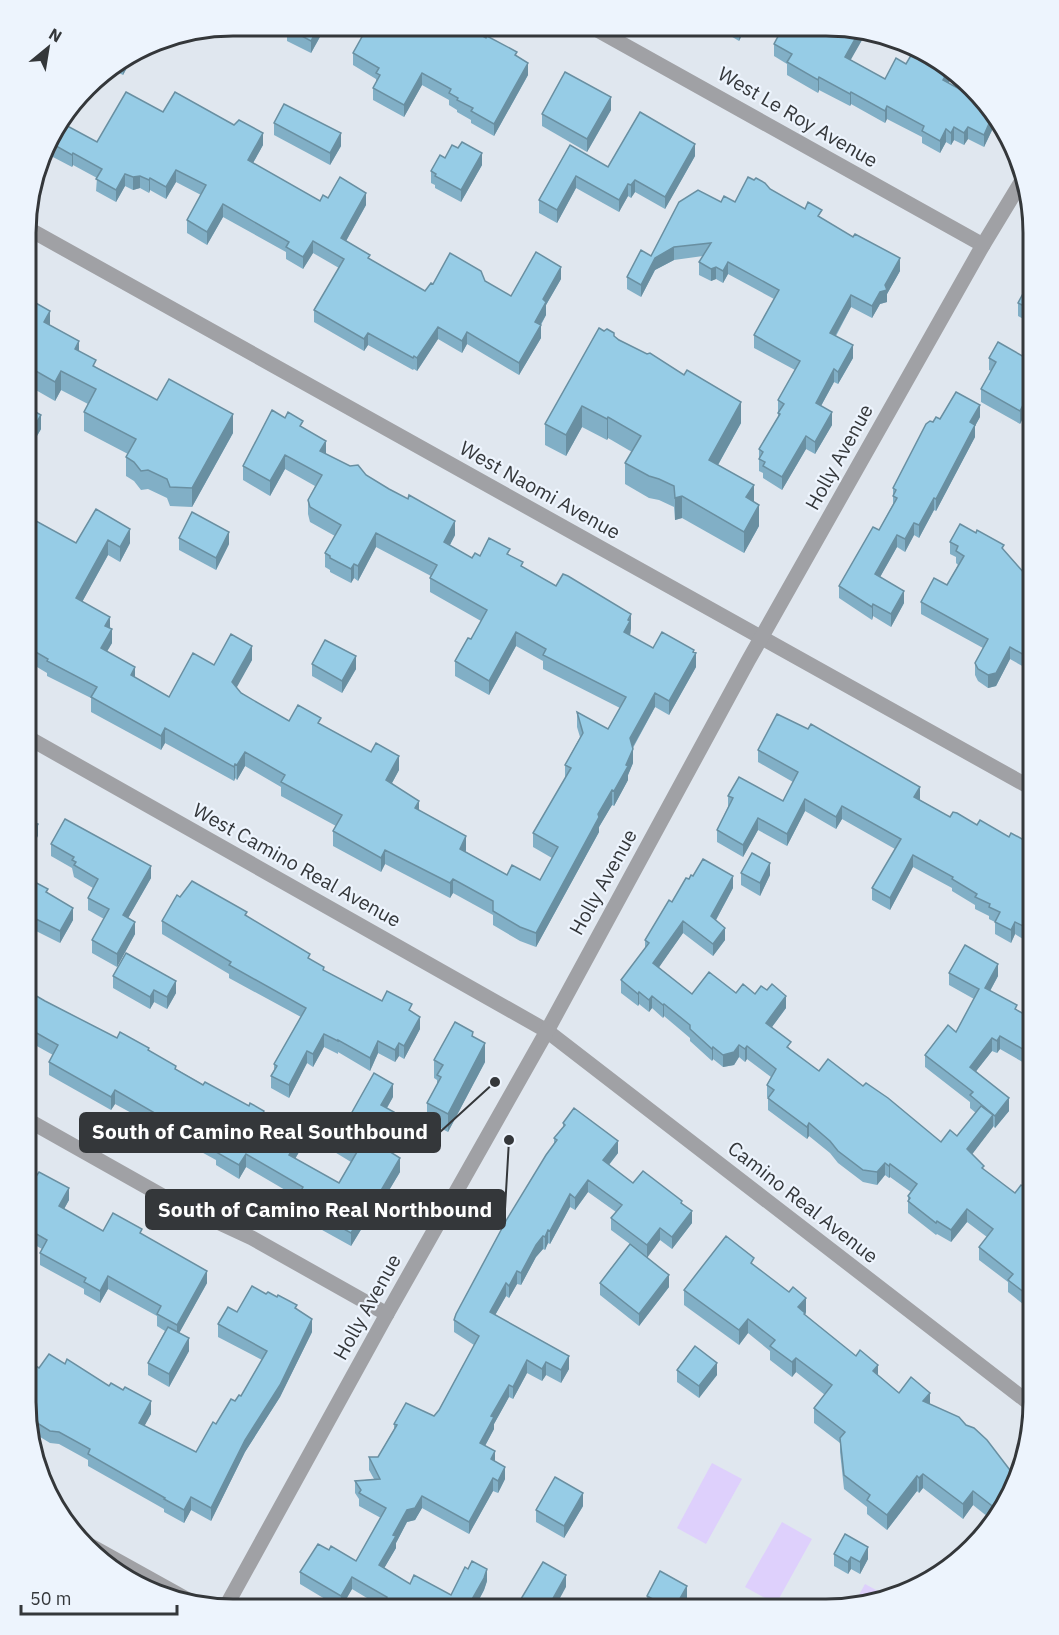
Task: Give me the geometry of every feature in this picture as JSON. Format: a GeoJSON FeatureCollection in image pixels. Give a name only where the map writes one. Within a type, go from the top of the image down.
{"type":"FeatureCollection","features":[{"type":"Feature","properties":{"kind":"street","name":"West Le Roy Avenue"},"geometry":{"type":"LineString","coordinates":[[608,36],[983,245]]}},
{"type":"Feature","properties":{"kind":"street","name":"Holly Avenue"},"geometry":{"type":"LineString","coordinates":[[230,1599],[547,1031],[762,637],[983,245],[1017,188]]}},
{"type":"Feature","properties":{"kind":"street","name":"West Naomi Avenue"},"geometry":{"type":"LineString","coordinates":[[36,233],[1023,783]]}},
{"type":"Feature","properties":{"kind":"street","name":"West Camino Real Avenue"},"geometry":{"type":"LineString","coordinates":[[36,742],[547,1031]]}},
{"type":"Feature","properties":{"kind":"street","name":"Camino Real Avenue"},"geometry":{"type":"LineString","coordinates":[[547,1031],[1023,1398]]}},
{"type":"Feature","properties":{"kind":"street"},"geometry":{"type":"LineString","coordinates":[[36,1125],[168,1198],[252,1238],[387,1314]]}},
{"type":"Feature","properties":{"kind":"street"},"geometry":{"type":"LineString","coordinates":[[115,1559],[162,1585]]}},
{"type":"Feature","properties":{"kind":"shaded area"},"geometry":{"type":"Polygon","coordinates":[[[712,1463],[742,1479],[706,1544],[677,1528],[712,1463]]]}},
{"type":"Feature","properties":{"kind":"shaded area"},"geometry":{"type":"Polygon","coordinates":[[[782,1522],[812,1539],[779,1599],[767,1599],[745,1587],[782,1522]]]}},
{"type":"Feature","properties":{"kind":"shaded area"},"geometry":{"type":"Polygon","coordinates":[[[865,1584],[879,1591],[864,1595],[858,1596],[865,1584]]]}},
{"type":"Feature","properties":{"kind":"building"},"geometry":{"type":"Polygon","coordinates":[[[302,36],[314,36],[311,41],[302,36]]]}},
{"type":"Feature","properties":{"kind":"building"},"geometry":{"type":"Polygon","coordinates":[[[362,36],[483,36],[486,38],[487,36],[517,52],[515,55],[528,63],[494,124],[471,111],[473,108],[457,100],[458,98],[449,93],[451,89],[422,73],[404,105],[373,88],[380,75],[376,73],[379,68],[353,53],[362,36]]]}},
{"type":"Feature","properties":{"kind":"building"},"geometry":{"type":"Polygon","coordinates":[[[778,36],[855,39],[845,57],[885,79],[896,58],[906,64],[911,56],[945,76],[943,80],[965,94],[989,123],[984,135],[968,127],[964,133],[954,127],[951,133],[946,129],[940,141],[922,131],[924,126],[887,106],[885,111],[819,77],[818,80],[787,62],[792,54],[774,44],[778,36]]]}},
{"type":"Feature","properties":{"kind":"building"},"geometry":{"type":"Polygon","coordinates":[[[565,72],[611,97],[587,139],[542,114],[565,72]]]}},
{"type":"Feature","properties":{"kind":"building"},"geometry":{"type":"Polygon","coordinates":[[[126,92],[163,112],[175,92],[234,125],[239,120],[263,133],[248,160],[320,201],[323,195],[328,198],[340,177],[366,193],[341,238],[370,255],[368,258],[425,291],[431,283],[433,284],[450,253],[481,271],[485,281],[511,296],[536,252],[561,267],[543,299],[546,302],[535,322],[541,325],[519,363],[467,332],[462,341],[438,327],[417,358],[414,356],[413,358],[368,333],[364,339],[314,310],[344,259],[313,241],[303,257],[286,247],[289,242],[223,204],[207,232],[187,220],[206,185],[176,170],[166,187],[150,178],[149,180],[125,174],[116,190],[96,179],[102,169],[56,146],[68,126],[97,142],[126,92]]]}},
{"type":"Feature","properties":{"kind":"building"},"geometry":{"type":"Polygon","coordinates":[[[284,104],[341,133],[330,153],[274,123],[284,104]]]}},
{"type":"Feature","properties":{"kind":"building"},"geometry":{"type":"Polygon","coordinates":[[[640,112],[695,144],[665,197],[635,180],[631,185],[628,184],[619,200],[576,176],[557,210],[539,200],[570,145],[608,167],[640,112]]]}},
{"type":"Feature","properties":{"kind":"building"},"geometry":{"type":"Polygon","coordinates":[[[462,142],[482,153],[461,190],[435,176],[436,174],[431,171],[440,155],[445,158],[452,145],[458,148],[462,142]]]}},
{"type":"Feature","properties":{"kind":"building"},"geometry":{"type":"Polygon","coordinates":[[[748,177],[765,183],[770,189],[805,209],[808,202],[822,210],[818,216],[853,237],[855,234],[900,258],[885,285],[887,290],[880,292],[872,306],[851,295],[830,333],[853,345],[838,372],[834,369],[816,403],[832,412],[815,442],[806,436],[782,477],[763,466],[765,462],[759,459],[763,452],[759,449],[780,414],[778,413],[784,404],[778,400],[800,361],[754,335],[779,290],[728,262],[723,271],[716,267],[711,269],[699,262],[711,243],[674,247],[655,258],[641,285],[627,277],[641,250],[651,256],[679,202],[698,190],[721,202],[724,196],[735,202],[748,177]]]}},
{"type":"Feature","properties":{"kind":"building"},"geometry":{"type":"Polygon","coordinates":[[[1023,294],[1023,306],[1018,303],[1023,294]]]}},
{"type":"Feature","properties":{"kind":"building"},"geometry":{"type":"Polygon","coordinates":[[[36,303],[50,311],[44,322],[79,341],[75,349],[96,360],[93,366],[157,400],[169,379],[233,414],[192,488],[170,487],[167,479],[148,470],[141,471],[134,462],[126,457],[136,439],[84,412],[96,389],[61,371],[55,382],[36,371],[36,303]]]}},
{"type":"Feature","properties":{"kind":"building"},"geometry":{"type":"Polygon","coordinates":[[[599,328],[604,331],[607,329],[619,340],[647,354],[650,353],[684,375],[687,370],[741,402],[709,460],[754,485],[746,497],[759,505],[744,532],[682,496],[675,498],[674,486],[625,463],[641,436],[608,417],[607,419],[582,406],[566,435],[545,424],[599,328]]]}},
{"type":"Feature","properties":{"kind":"building"},"geometry":{"type":"Polygon","coordinates":[[[998,342],[1023,356],[1023,405],[1020,411],[981,389],[996,362],[989,358],[998,342]]]}},
{"type":"Feature","properties":{"kind":"building"},"geometry":{"type":"Polygon","coordinates":[[[956,392],[980,405],[970,422],[975,425],[936,499],[934,498],[919,525],[914,523],[905,539],[897,535],[875,574],[904,591],[891,614],[873,604],[872,607],[839,586],[873,527],[879,530],[897,498],[893,496],[896,490],[893,488],[926,424],[933,422],[936,417],[940,419],[956,392]]]}},
{"type":"Feature","properties":{"kind":"building"},"geometry":{"type":"Polygon","coordinates":[[[272,410],[285,418],[288,412],[303,421],[300,426],[326,441],[320,451],[350,466],[358,465],[366,475],[389,489],[408,499],[409,495],[455,521],[444,542],[472,558],[475,553],[480,556],[489,538],[510,549],[507,554],[523,562],[521,566],[556,586],[563,574],[631,614],[624,632],[653,648],[662,632],[696,653],[669,701],[655,693],[630,738],[633,749],[626,765],[628,766],[598,814],[599,817],[536,933],[520,927],[493,911],[493,901],[453,879],[450,883],[385,850],[381,858],[333,831],[342,815],[281,782],[285,775],[245,752],[234,767],[165,728],[161,736],[91,697],[97,687],[47,661],[48,659],[36,652],[36,521],[76,543],[96,509],[130,529],[120,547],[108,540],[76,598],[110,617],[105,626],[112,629],[101,648],[135,667],[131,675],[169,697],[193,653],[214,665],[231,634],[252,646],[232,682],[241,693],[289,721],[298,705],[321,718],[318,723],[371,752],[376,743],[399,756],[386,780],[419,801],[415,808],[466,836],[460,849],[507,875],[512,865],[540,880],[558,847],[533,833],[571,768],[565,765],[583,733],[577,712],[608,729],[626,697],[543,655],[546,649],[516,632],[489,681],[455,661],[468,638],[471,639],[487,610],[430,578],[437,565],[376,533],[358,566],[354,564],[351,569],[330,558],[325,553],[341,525],[310,507],[308,500],[322,475],[285,455],[270,481],[243,466],[272,410]]]}},
{"type":"Feature","properties":{"kind":"building"},"geometry":{"type":"Polygon","coordinates":[[[36,412],[41,415],[36,424],[36,412]]]}},
{"type":"Feature","properties":{"kind":"building"},"geometry":{"type":"Polygon","coordinates":[[[192,512],[229,532],[216,558],[179,538],[192,512]]]}},
{"type":"Feature","properties":{"kind":"building"},"geometry":{"type":"Polygon","coordinates":[[[960,524],[976,533],[977,530],[1004,545],[1002,548],[1023,572],[1023,654],[1010,647],[996,673],[988,675],[978,669],[975,663],[988,639],[921,602],[934,578],[947,585],[964,556],[956,551],[958,546],[950,542],[960,524]]]}},
{"type":"Feature","properties":{"kind":"building"},"geometry":{"type":"Polygon","coordinates":[[[325,640],[356,656],[342,681],[312,664],[325,640]]]}},
{"type":"Feature","properties":{"kind":"building"},"geometry":{"type":"Polygon","coordinates":[[[777,714],[808,729],[811,724],[920,787],[914,797],[950,817],[953,812],[957,813],[977,825],[980,820],[1009,837],[1011,833],[1023,840],[1023,926],[1015,922],[1011,930],[995,922],[1000,912],[975,897],[977,894],[952,879],[953,877],[913,855],[890,898],[872,888],[901,839],[842,806],[836,817],[805,799],[787,834],[758,818],[743,845],[717,830],[733,798],[728,796],[739,777],[783,801],[798,772],[758,750],[777,714]]]}},
{"type":"Feature","properties":{"kind":"building"},"geometry":{"type":"Polygon","coordinates":[[[65,819],[151,866],[123,915],[135,922],[117,954],[92,940],[109,909],[88,898],[98,879],[74,865],[76,862],[72,860],[74,857],[51,844],[65,819]]]}},
{"type":"Feature","properties":{"kind":"building"},"geometry":{"type":"Polygon","coordinates":[[[752,853],[770,863],[760,883],[741,873],[752,853]]]}},
{"type":"Feature","properties":{"kind":"building"},"geometry":{"type":"Polygon","coordinates":[[[703,859],[733,876],[711,916],[725,928],[713,944],[683,921],[653,963],[692,994],[709,972],[736,993],[743,984],[755,994],[761,986],[767,990],[772,984],[786,996],[766,1023],[791,1042],[787,1047],[819,1071],[828,1059],[863,1086],[866,1083],[888,1098],[941,1142],[950,1130],[957,1136],[981,1106],[993,1115],[967,1149],[984,1166],[982,1168],[1015,1193],[1021,1185],[1023,1186],[1023,1291],[1008,1280],[1013,1274],[979,1247],[993,1229],[967,1209],[951,1230],[937,1221],[936,1223],[908,1201],[910,1198],[908,1196],[917,1184],[890,1164],[889,1166],[885,1163],[877,1172],[863,1170],[838,1151],[809,1123],[807,1127],[768,1098],[774,1090],[767,1085],[776,1069],[747,1046],[745,1049],[739,1045],[734,1052],[723,1055],[713,1047],[712,1049],[690,1029],[690,1025],[664,1004],[652,996],[649,1000],[639,992],[638,994],[621,980],[649,943],[645,940],[669,900],[672,902],[686,878],[693,876],[703,859]]]}},
{"type":"Feature","properties":{"kind":"building"},"geometry":{"type":"Polygon","coordinates":[[[192,881],[247,912],[245,915],[310,954],[308,958],[324,967],[323,970],[382,1001],[387,991],[412,1004],[409,1010],[420,1017],[404,1046],[399,1043],[395,1050],[378,1041],[370,1058],[324,1034],[313,1054],[307,1051],[289,1085],[271,1076],[277,1066],[274,1064],[306,1008],[229,965],[231,962],[162,921],[177,895],[180,897],[192,881]]]}},
{"type":"Feature","properties":{"kind":"building"},"geometry":{"type":"Polygon","coordinates":[[[36,883],[48,889],[46,892],[73,908],[60,931],[36,919],[36,883]]]}},
{"type":"Feature","properties":{"kind":"building"},"geometry":{"type":"Polygon","coordinates":[[[965,945],[998,964],[985,988],[1017,1005],[1015,1009],[1023,1013],[1023,1049],[1000,1036],[997,1041],[992,1038],[970,1067],[1009,1098],[995,1116],[970,1095],[973,1092],[925,1055],[948,1025],[956,1032],[979,989],[949,973],[965,945]]]}},
{"type":"Feature","properties":{"kind":"building"},"geometry":{"type":"Polygon","coordinates":[[[126,953],[176,981],[167,997],[154,990],[150,997],[113,976],[126,953]]]}},
{"type":"Feature","properties":{"kind":"building"},"geometry":{"type":"Polygon","coordinates":[[[36,996],[117,1038],[120,1032],[149,1048],[148,1050],[176,1066],[175,1069],[203,1085],[205,1082],[249,1106],[250,1103],[264,1111],[261,1117],[299,1139],[289,1155],[339,1183],[357,1152],[328,1135],[339,1116],[347,1121],[374,1073],[393,1084],[381,1105],[394,1112],[376,1143],[400,1158],[379,1194],[376,1192],[351,1233],[295,1202],[303,1187],[246,1154],[239,1165],[216,1152],[218,1148],[185,1130],[181,1136],[157,1122],[160,1116],[115,1090],[111,1097],[49,1062],[58,1045],[36,1033],[36,996]]]}},
{"type":"Feature","properties":{"kind":"building"},"geometry":{"type":"Polygon","coordinates":[[[455,1022],[473,1032],[472,1036],[485,1043],[448,1114],[427,1103],[441,1077],[437,1075],[443,1065],[434,1060],[455,1022]]]}},
{"type":"Feature","properties":{"kind":"building"},"geometry":{"type":"Polygon","coordinates":[[[574,1108],[618,1141],[603,1160],[633,1183],[643,1171],[692,1211],[672,1237],[660,1228],[647,1245],[611,1218],[622,1205],[588,1180],[575,1198],[570,1194],[550,1231],[548,1230],[545,1237],[543,1236],[536,1245],[521,1273],[517,1271],[509,1286],[506,1283],[490,1312],[569,1356],[561,1370],[546,1362],[542,1369],[527,1360],[513,1387],[509,1385],[491,1416],[494,1417],[480,1443],[495,1451],[491,1459],[505,1467],[498,1481],[493,1478],[469,1522],[422,1496],[415,1508],[407,1510],[393,1535],[396,1536],[379,1565],[410,1584],[414,1575],[451,1595],[465,1567],[468,1569],[472,1561],[487,1569],[472,1599],[386,1599],[387,1597],[352,1577],[341,1596],[300,1572],[318,1544],[329,1550],[331,1546],[356,1561],[386,1508],[359,1493],[361,1490],[355,1481],[380,1479],[369,1457],[378,1457],[397,1425],[394,1424],[406,1403],[434,1416],[439,1410],[479,1336],[454,1320],[456,1314],[507,1219],[557,1140],[554,1138],[565,1125],[563,1123],[574,1108]]]}},
{"type":"Feature","properties":{"kind":"building"},"geometry":{"type":"Polygon","coordinates":[[[39,1172],[69,1188],[59,1206],[103,1231],[113,1213],[142,1229],[140,1233],[207,1271],[177,1325],[157,1314],[161,1306],[108,1276],[100,1291],[84,1282],[86,1278],[40,1253],[47,1240],[36,1234],[36,1174],[39,1172]]]}},
{"type":"Feature","properties":{"kind":"building"},"geometry":{"type":"Polygon","coordinates":[[[726,1236],[754,1258],[751,1263],[789,1292],[793,1287],[806,1298],[798,1307],[804,1314],[856,1356],[860,1350],[878,1365],[873,1371],[899,1393],[911,1377],[930,1393],[923,1401],[959,1417],[987,1440],[1011,1471],[993,1506],[973,1491],[963,1504],[923,1474],[919,1478],[917,1476],[887,1515],[867,1500],[870,1495],[844,1475],[840,1438],[845,1432],[814,1408],[832,1385],[796,1358],[792,1362],[770,1346],[775,1340],[748,1319],[739,1330],[684,1290],[726,1236]]]}},
{"type":"Feature","properties":{"kind":"building"},"geometry":{"type":"Polygon","coordinates":[[[630,1244],[669,1275],[639,1314],[600,1283],[630,1244]]]}},
{"type":"Feature","properties":{"kind":"building"},"geometry":{"type":"Polygon","coordinates":[[[252,1286],[266,1294],[268,1292],[277,1297],[278,1295],[297,1305],[295,1308],[312,1319],[280,1385],[245,1440],[211,1508],[191,1497],[184,1510],[88,1454],[90,1449],[37,1423],[36,1366],[39,1368],[49,1354],[65,1364],[67,1359],[109,1386],[111,1383],[123,1390],[125,1387],[151,1401],[139,1423],[196,1452],[213,1422],[216,1424],[231,1399],[235,1401],[239,1395],[241,1396],[267,1351],[218,1324],[228,1307],[237,1312],[252,1286]]]}},
{"type":"Feature","properties":{"kind":"building"},"geometry":{"type":"Polygon","coordinates":[[[168,1327],[189,1338],[169,1374],[148,1363],[168,1327]]]}},
{"type":"Feature","properties":{"kind":"building"},"geometry":{"type":"Polygon","coordinates":[[[695,1346],[717,1363],[699,1386],[677,1370],[695,1346]]]}},
{"type":"Feature","properties":{"kind":"building"},"geometry":{"type":"Polygon","coordinates":[[[555,1477],[583,1493],[564,1526],[536,1510],[555,1477]]]}},
{"type":"Feature","properties":{"kind":"building"},"geometry":{"type":"Polygon","coordinates":[[[845,1534],[868,1547],[860,1562],[851,1557],[848,1562],[834,1554],[845,1534]]]}},
{"type":"Feature","properties":{"kind":"building"},"geometry":{"type":"Polygon","coordinates":[[[543,1562],[566,1575],[553,1599],[521,1599],[543,1562]]]}},
{"type":"Feature","properties":{"kind":"building"},"geometry":{"type":"Polygon","coordinates":[[[660,1571],[687,1586],[680,1599],[653,1599],[647,1596],[660,1571]]]}},
{"type":"Feature","properties":{"kind":"place","name":"South of Camino Real Southbound"},"geometry":{"type":"Point","coordinates":[495,1082]}},
{"type":"Feature","properties":{"kind":"place","name":"South of Camino Real Northbound"},"geometry":{"type":"Point","coordinates":[509,1140]}}]}
